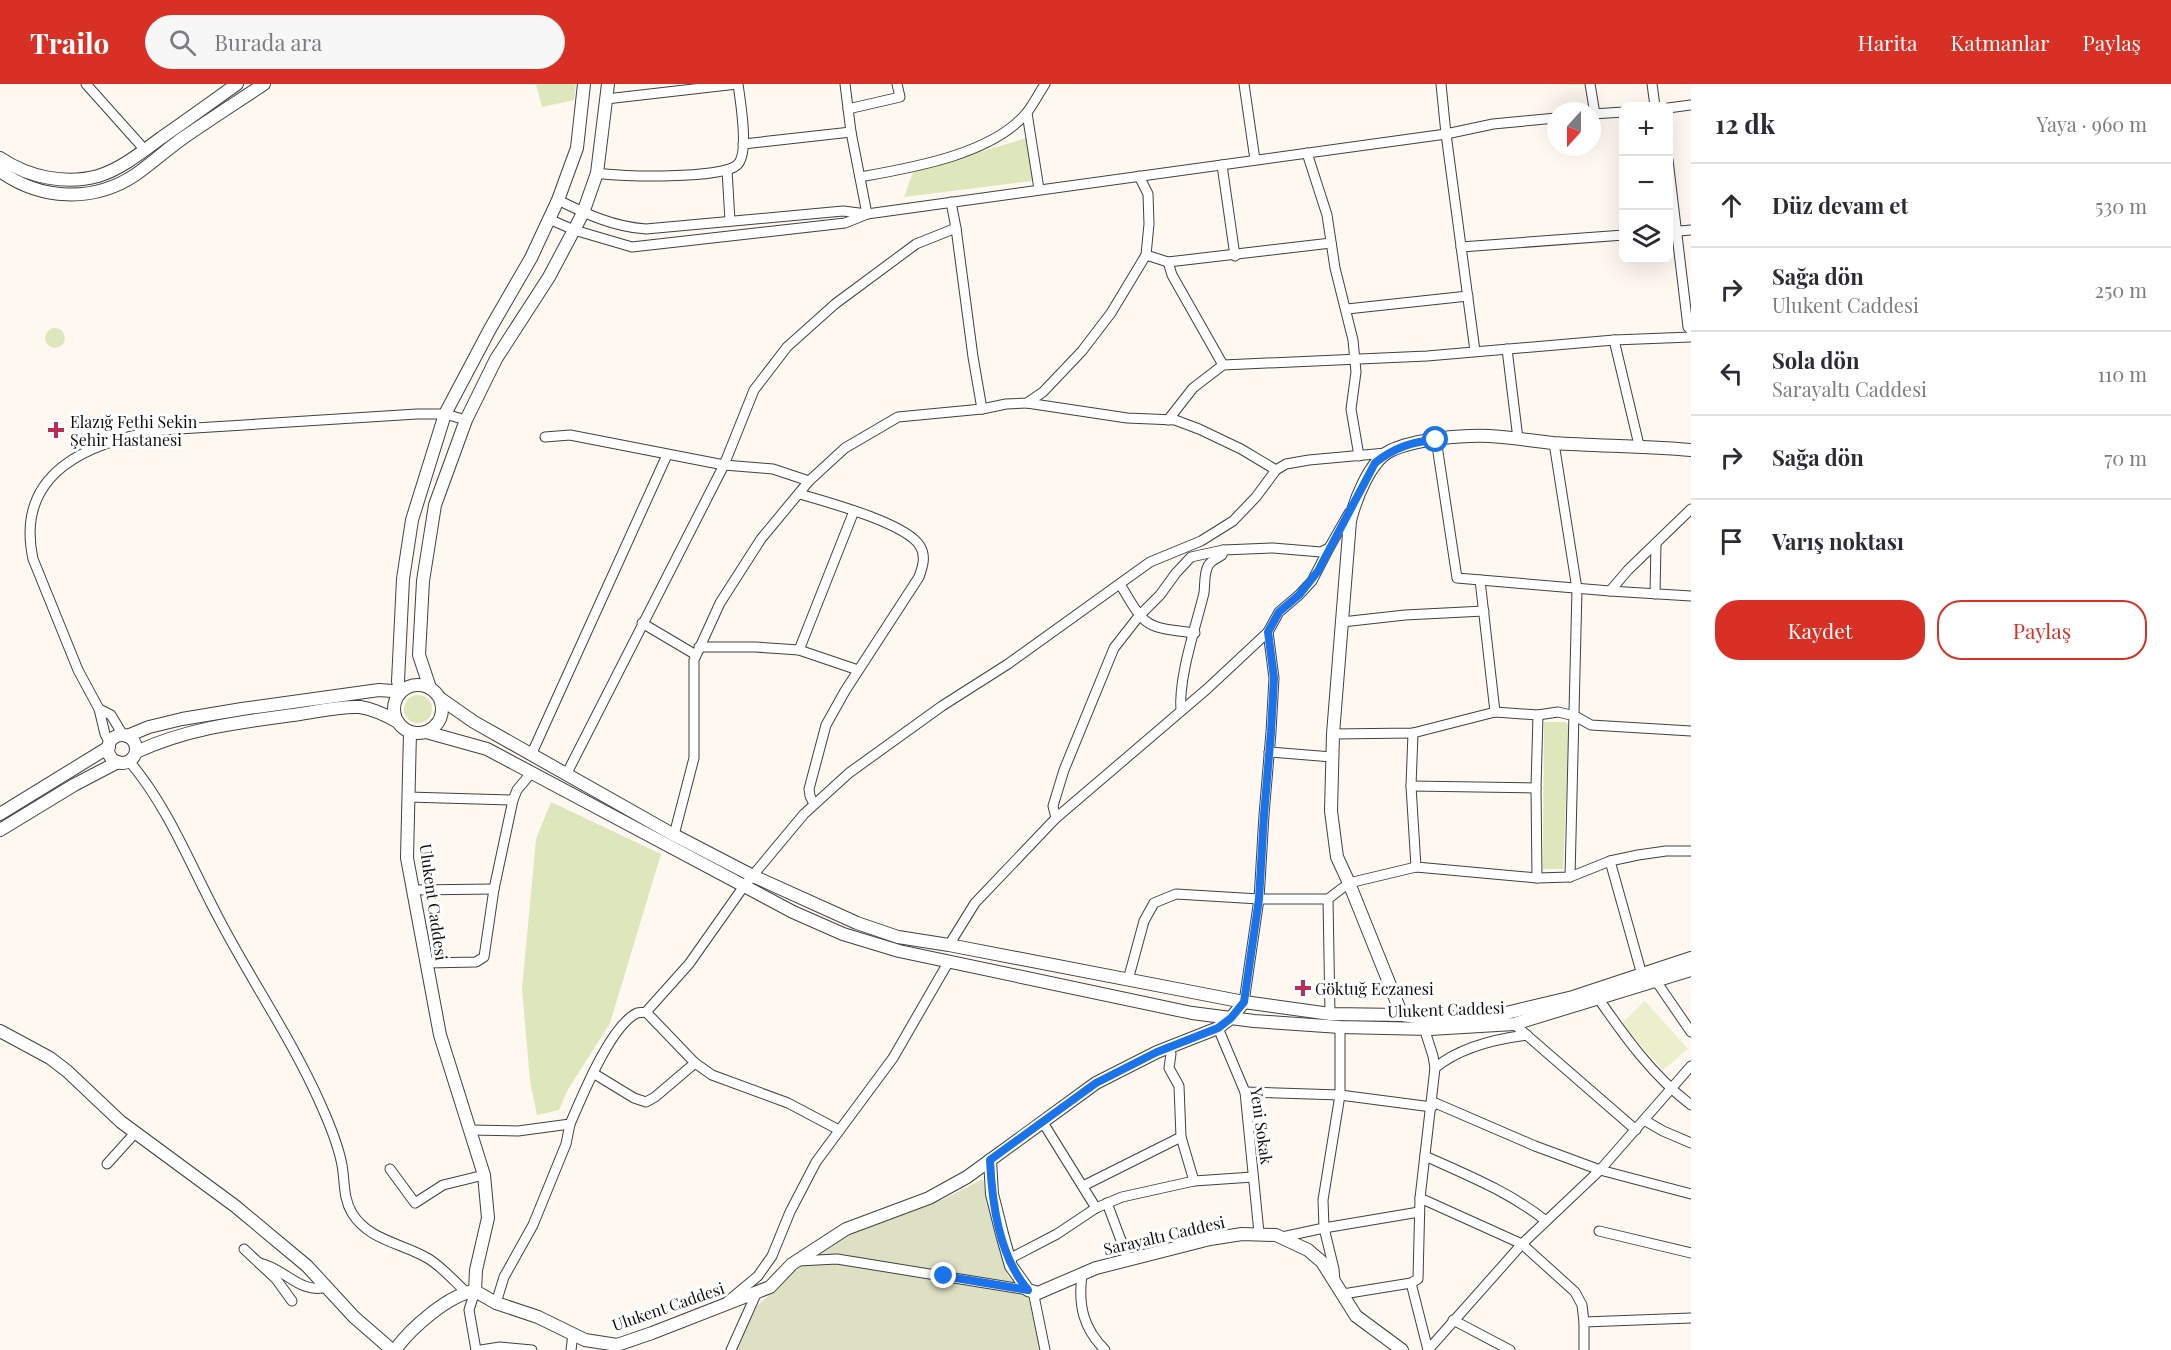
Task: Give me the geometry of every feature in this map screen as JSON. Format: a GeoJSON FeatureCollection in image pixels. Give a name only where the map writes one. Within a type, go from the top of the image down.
{"type":"FeatureCollection","features":[{"type":"Feature","properties":{"kind":"street"},"geometry":{"type":"LineString","coordinates":[[86,84],[145,150]]}},
{"type":"Feature","properties":{"kind":"street"},"geometry":{"type":"LineString","coordinates":[[0,158],[14,168],[36,175],[75,180],[98,175],[122,165],[145,150],[237,84]]}},
{"type":"Feature","properties":{"kind":"street"},"geometry":{"type":"LineString","coordinates":[[0,171],[43,193],[83,193],[107,188],[133,176],[181,139],[264,84]]}},
{"type":"Feature","properties":{"kind":"street"},"geometry":{"type":"LineString","coordinates":[[398,722],[394,707],[400,693],[398,681],[403,579],[412,520],[445,414],[531,258],[558,200],[577,148],[584,84]]}},
{"type":"Feature","properties":{"kind":"street"},"geometry":{"type":"LineString","coordinates":[[608,84],[597,173],[583,213],[549,277],[496,359],[466,420],[435,506],[423,581],[419,655],[430,688],[441,699],[474,722],[674,835],[753,876],[857,923],[898,937],[1244,1002],[1330,1014],[1430,1019],[1502,1014],[1573,997],[1691,958]]}},
{"type":"Feature","properties":{"kind":"street"},"geometry":{"type":"LineString","coordinates":[[597,173],[613,176],[666,176],[727,170],[737,166],[741,159],[743,144],[738,84],[606,99]]}},
{"type":"Feature","properties":{"kind":"street"},"geometry":{"type":"LineString","coordinates":[[845,84],[851,132],[867,214]]}},
{"type":"Feature","properties":{"kind":"street"},"geometry":{"type":"LineString","coordinates":[[848,109],[900,97],[897,84]]}},
{"type":"Feature","properties":{"kind":"street"},"geometry":{"type":"LineString","coordinates":[[860,177],[915,167],[994,141],[1027,113],[1045,84]]}},
{"type":"Feature","properties":{"kind":"street"},"geometry":{"type":"LineString","coordinates":[[1244,84],[1255,160]]}},
{"type":"Feature","properties":{"kind":"street"},"geometry":{"type":"LineString","coordinates":[[1442,84],[1446,134],[1475,351]]}},
{"type":"Feature","properties":{"kind":"street"},"geometry":{"type":"LineString","coordinates":[[1590,84],[1592,102]]}},
{"type":"Feature","properties":{"kind":"street"},"geometry":{"type":"LineString","coordinates":[[1652,84],[1654,102]]}},
{"type":"Feature","properties":{"kind":"street"},"geometry":{"type":"LineString","coordinates":[[1673,107],[1691,105]]}},
{"type":"Feature","properties":{"kind":"street"},"geometry":{"type":"LineString","coordinates":[[1601,113],[1619,112]]}},
{"type":"Feature","properties":{"kind":"street"},"geometry":{"type":"LineString","coordinates":[[1027,113],[1039,189]]}},
{"type":"Feature","properties":{"kind":"street"},"geometry":{"type":"LineString","coordinates":[[549,219],[574,230],[632,247],[844,223],[867,214],[1446,134],[1493,124],[1547,119]]}},
{"type":"Feature","properties":{"kind":"street"},"geometry":{"type":"LineString","coordinates":[[743,144],[851,132]]}},
{"type":"Feature","properties":{"kind":"street"},"geometry":{"type":"LineString","coordinates":[[1307,153],[1327,215],[1335,268],[1347,309],[1356,372],[1351,409],[1359,456]]}},
{"type":"Feature","properties":{"kind":"street"},"geometry":{"type":"LineString","coordinates":[[1222,165],[1234,256]]}},
{"type":"Feature","properties":{"kind":"street"},"geometry":{"type":"LineString","coordinates":[[727,170],[730,221]]}},
{"type":"Feature","properties":{"kind":"street"},"geometry":{"type":"LineString","coordinates":[[1026,403],[1043,392],[1082,351],[1111,313],[1146,255],[1149,224],[1148,194],[1139,176]]}},
{"type":"Feature","properties":{"kind":"street"},"geometry":{"type":"LineString","coordinates":[[558,200],[583,213],[625,228],[646,229],[843,211],[867,214]]}},
{"type":"Feature","properties":{"kind":"street"},"geometry":{"type":"LineString","coordinates":[[951,202],[982,409]]}},
{"type":"Feature","properties":{"kind":"street"},"geometry":{"type":"LineString","coordinates":[[567,773],[724,465],[754,390],[788,347],[835,304],[915,244],[956,228]]}},
{"type":"Feature","properties":{"kind":"street"},"geometry":{"type":"LineString","coordinates":[[1691,230],[1673,232],[1688,327],[1691,330]]}},
{"type":"Feature","properties":{"kind":"street"},"geometry":{"type":"LineString","coordinates":[[1461,247],[1619,235]]}},
{"type":"Feature","properties":{"kind":"street"},"geometry":{"type":"LineString","coordinates":[[1146,255],[1168,262],[1331,243]]}},
{"type":"Feature","properties":{"kind":"street"},"geometry":{"type":"LineString","coordinates":[[1168,262],[1172,275],[1223,365]]}},
{"type":"Feature","properties":{"kind":"street"},"geometry":{"type":"LineString","coordinates":[[1347,309],[1468,296]]}},
{"type":"Feature","properties":{"kind":"street"},"geometry":{"type":"LineString","coordinates":[[1168,420],[1193,388],[1223,365],[1691,337]]}},
{"type":"Feature","properties":{"kind":"street"},"geometry":{"type":"LineString","coordinates":[[1614,340],[1639,445]]}},
{"type":"Feature","properties":{"kind":"street"},"geometry":{"type":"LineString","coordinates":[[1507,349],[1518,439]]}},
{"type":"Feature","properties":{"kind":"street"},"geometry":{"type":"LineString","coordinates":[[674,835],[694,758],[694,660],[720,603],[761,539],[809,481],[844,448],[898,417],[1026,403],[1127,418],[1168,420],[1199,429],[1241,449],[1276,470]]}},
{"type":"Feature","properties":{"kind":"street"},"geometry":{"type":"LineString","coordinates":[[466,420],[445,414],[417,414],[163,430],[130,438],[96,449],[61,466],[43,487],[37,500],[32,516],[31,546],[33,559],[78,670],[99,709],[111,758],[128,759],[144,779],[171,824],[217,916],[295,1051],[321,1104],[337,1144],[343,1168],[344,1192],[353,1214],[370,1232],[428,1258],[470,1292]]}},
{"type":"Feature","properties":{"kind":"street"},"geometry":{"type":"LineString","coordinates":[[545,437],[570,435],[724,465],[773,469],[809,481]]}},
{"type":"Feature","properties":{"kind":"street"},"geometry":{"type":"LineString","coordinates":[[496,1304],[504,1277],[533,1225],[566,1144],[570,1124],[600,1058],[621,1028],[637,1013],[646,1012],[689,964],[744,886],[804,814],[849,773],[942,706],[1008,664],[1150,561],[1201,541],[1233,522],[1276,470],[1286,464],[1387,453],[1425,440],[1488,436],[1554,443],[1639,445],[1691,450]]}},
{"type":"Feature","properties":{"kind":"street"},"geometry":{"type":"LineString","coordinates":[[1436,440],[1457,578],[1691,596]]}},
{"type":"Feature","properties":{"kind":"street"},"geometry":{"type":"LineString","coordinates":[[1554,443],[1577,588],[1570,877]]}},
{"type":"Feature","properties":{"kind":"street"},"geometry":{"type":"LineString","coordinates":[[949,945],[975,903],[1056,818],[1181,711],[1268,632],[1279,612],[1312,580],[1375,463],[1387,453]]}},
{"type":"Feature","properties":{"kind":"street"},"geometry":{"type":"LineString","coordinates":[[532,753],[667,455]]}},
{"type":"Feature","properties":{"kind":"street"},"geometry":{"type":"LineString","coordinates":[[800,494],[854,512],[908,534],[920,545],[924,556],[920,577],[858,670],[826,724],[809,789],[814,804]]}},
{"type":"Feature","properties":{"kind":"street"},"geometry":{"type":"LineString","coordinates":[[1353,506],[1333,734],[1331,811],[1337,857],[1402,1016]]}},
{"type":"Feature","properties":{"kind":"street"},"geometry":{"type":"LineString","coordinates":[[1611,591],[1628,570],[1691,509]]}},
{"type":"Feature","properties":{"kind":"street"},"geometry":{"type":"LineString","coordinates":[[799,650],[854,512]]}},
{"type":"Feature","properties":{"kind":"street"},"geometry":{"type":"LineString","coordinates":[[1655,594],[1656,543]]}},
{"type":"Feature","properties":{"kind":"street"},"geometry":{"type":"LineString","coordinates":[[1056,818],[1053,806],[1064,770],[1114,648],[1139,616],[1191,558],[1223,549],[1273,548],[1321,552],[1329,548]]}},
{"type":"Feature","properties":{"kind":"street"},"geometry":{"type":"LineString","coordinates":[[1181,711],[1180,700],[1185,672],[1207,568],[1209,563],[1222,555],[1223,549]]}},
{"type":"Feature","properties":{"kind":"street"},"geometry":{"type":"LineString","coordinates":[[1480,580],[1495,712]]}},
{"type":"Feature","properties":{"kind":"street"},"geometry":{"type":"LineString","coordinates":[[1120,584],[1139,616],[1154,627],[1195,633]]}},
{"type":"Feature","properties":{"kind":"street"},"geometry":{"type":"LineString","coordinates":[[1342,622],[1405,615],[1484,611]]}},
{"type":"Feature","properties":{"kind":"street"},"geometry":{"type":"LineString","coordinates":[[642,623],[698,651],[755,647],[799,650],[858,670]]}},
{"type":"Feature","properties":{"kind":"street"},"geometry":{"type":"LineString","coordinates":[[1244,1002],[1259,899],[1274,678],[1268,632]]}},
{"type":"Feature","properties":{"kind":"street"},"geometry":{"type":"LineString","coordinates":[[0,813],[109,745],[115,737],[165,723],[242,709],[379,690],[400,693],[414,685],[430,688]]}},
{"type":"Feature","properties":{"kind":"street"},"geometry":{"type":"LineString","coordinates":[[426,732],[439,722],[442,715],[441,699]]}},
{"type":"Feature","properties":{"kind":"street"},"geometry":{"type":"LineString","coordinates":[[0,830],[74,785],[166,739],[192,731],[246,721],[351,707],[371,709],[398,722],[410,732],[426,732],[487,749],[794,912],[843,934],[899,951],[1192,1013],[1231,1018]]}},
{"type":"Feature","properties":{"kind":"street"},"geometry":{"type":"LineString","coordinates":[[99,709],[111,715],[125,736],[135,744],[128,759]]}},
{"type":"Feature","properties":{"kind":"street"},"geometry":{"type":"LineString","coordinates":[[1333,734],[1413,733],[1495,712],[1538,715],[1558,712],[1575,716],[1591,725],[1691,731]]}},
{"type":"Feature","properties":{"kind":"street"},"geometry":{"type":"LineString","coordinates":[[1537,878],[1538,715]]}},
{"type":"Feature","properties":{"kind":"street","name":"Ulukent Caddesi"},"geometry":{"type":"LineString","coordinates":[[410,732],[407,858],[440,1035],[484,1175],[488,1218],[470,1292],[496,1304],[538,1317],[585,1340],[621,1347],[770,1287],[798,1261],[846,1229],[929,1197],[968,1177],[1096,1083],[1169,1047],[1218,1028],[1231,1018],[1244,1002]]}},
{"type":"Feature","properties":{"kind":"street"},"geometry":{"type":"LineString","coordinates":[[1413,733],[1411,786],[1416,867]]}},
{"type":"Feature","properties":{"kind":"street"},"geometry":{"type":"LineString","coordinates":[[1269,752],[1332,757]]}},
{"type":"Feature","properties":{"kind":"street"},"geometry":{"type":"LineString","coordinates":[[426,963],[476,962],[484,957],[494,889],[513,800],[517,790],[532,772]]}},
{"type":"Feature","properties":{"kind":"street"},"geometry":{"type":"LineString","coordinates":[[1411,786],[1536,788]]}},
{"type":"Feature","properties":{"kind":"street"},"geometry":{"type":"LineString","coordinates":[[408,797],[513,800]]}},
{"type":"Feature","properties":{"kind":"street"},"geometry":{"type":"LineString","coordinates":[[1128,980],[1144,921],[1154,903],[1176,894],[1259,899],[1328,899],[1349,883],[1416,867],[1537,878],[1570,877],[1610,861],[1666,851],[1691,851]]}},
{"type":"Feature","properties":{"kind":"street"},"geometry":{"type":"LineString","coordinates":[[1610,861],[1642,975]]}},
{"type":"Feature","properties":{"kind":"street"},"geometry":{"type":"LineString","coordinates":[[413,890],[494,889]]}},
{"type":"Feature","properties":{"kind":"street"},"geometry":{"type":"LineString","coordinates":[[1328,899],[1330,1014]]}},
{"type":"Feature","properties":{"kind":"street"},"geometry":{"type":"LineString","coordinates":[[724,1304],[758,1276],[772,1256],[790,1212],[816,1162],[893,1058],[949,961]]}},
{"type":"Feature","properties":{"kind":"street","name":"Ulukent Caddesi"},"geometry":{"type":"LineString","coordinates":[[1231,1018],[1340,1027],[1424,1028],[1514,1024],[1691,969]]}},
{"type":"Feature","properties":{"kind":"street"},"geometry":{"type":"LineString","coordinates":[[1656,981],[1691,1032]]}},
{"type":"Feature","properties":{"kind":"street"},"geometry":{"type":"LineString","coordinates":[[1598,998],[1628,1040],[1670,1089],[1691,1105]]}},
{"type":"Feature","properties":{"kind":"street"},"geometry":{"type":"LineString","coordinates":[[646,1012],[695,1064],[712,1075],[788,1103],[839,1130]]}},
{"type":"Feature","properties":{"kind":"street"},"geometry":{"type":"LineString","coordinates":[[1514,1024],[1636,1130]]}},
{"type":"Feature","properties":{"kind":"street"},"geometry":{"type":"LineString","coordinates":[[1335,1282],[1324,1228],[1323,1200],[1340,1095],[1340,1027]]}},
{"type":"Feature","properties":{"kind":"street","name":"Yeni Sokak"},"geometry":{"type":"LineString","coordinates":[[1218,1028],[1245,1092],[1259,1233]]}},
{"type":"Feature","properties":{"kind":"street"},"geometry":{"type":"LineString","coordinates":[[1343,1294],[1411,1283],[1418,1279],[1420,1198],[1436,1068],[1424,1028]]}},
{"type":"Feature","properties":{"kind":"street"},"geometry":{"type":"LineString","coordinates":[[0,1031],[50,1058],[121,1122],[236,1206],[260,1229],[307,1266],[354,1317],[394,1350],[448,1300],[470,1292]]}},
{"type":"Feature","properties":{"kind":"street"},"geometry":{"type":"LineString","coordinates":[[1436,1068],[1448,1057],[1485,1043],[1501,1038],[1527,1035]]}},
{"type":"Feature","properties":{"kind":"street"},"geometry":{"type":"LineString","coordinates":[[1169,1047],[1171,1054],[1168,1068],[1179,1086],[1181,1137],[1194,1181]]}},
{"type":"Feature","properties":{"kind":"street"},"geometry":{"type":"LineString","coordinates":[[594,1072],[634,1098],[646,1102],[695,1064]]}},
{"type":"Feature","properties":{"kind":"street"},"geometry":{"type":"LineString","coordinates":[[1428,1350],[1522,1244],[1600,1170],[1691,1066]]}},
{"type":"Feature","properties":{"kind":"street"},"geometry":{"type":"LineString","coordinates":[[1245,1092],[1340,1095],[1432,1105],[1600,1170],[1691,1194]]}},
{"type":"Feature","properties":{"kind":"street"},"geometry":{"type":"LineString","coordinates":[[1644,1120],[1691,1143]]}},
{"type":"Feature","properties":{"kind":"street"},"geometry":{"type":"LineString","coordinates":[[1042,1121],[1096,1208]]}},
{"type":"Feature","properties":{"kind":"street"},"geometry":{"type":"LineString","coordinates":[[471,1130],[518,1131],[570,1124]]}},
{"type":"Feature","properties":{"kind":"street"},"geometry":{"type":"LineString","coordinates":[[107,1164],[135,1133]]}},
{"type":"Feature","properties":{"kind":"street"},"geometry":{"type":"LineString","coordinates":[[1083,1186],[1181,1137]]}},
{"type":"Feature","properties":{"kind":"street"},"geometry":{"type":"LineString","coordinates":[[1425,1156],[1501,1191],[1527,1205],[1546,1221]]}},
{"type":"Feature","properties":{"kind":"street"},"geometry":{"type":"LineString","coordinates":[[990,1160],[992,1194],[1011,1266],[1031,1291],[1045,1350]]}},
{"type":"Feature","properties":{"kind":"street"},"geometry":{"type":"LineString","coordinates":[[390,1169],[415,1203],[442,1185],[484,1175]]}},
{"type":"Feature","properties":{"kind":"street"},"geometry":{"type":"LineString","coordinates":[[1009,1258],[1057,1234],[1107,1203],[1194,1181],[1253,1177]]}},
{"type":"Feature","properties":{"kind":"street"},"geometry":{"type":"LineString","coordinates":[[1420,1198],[1522,1244],[1575,1292],[1582,1305],[1584,1350]]}},
{"type":"Feature","properties":{"kind":"street"},"geometry":{"type":"LineString","coordinates":[[1107,1203],[1128,1259]]}},
{"type":"Feature","properties":{"kind":"street"},"geometry":{"type":"LineString","coordinates":[[1282,1237],[1419,1212]]}},
{"type":"Feature","properties":{"kind":"street"},"geometry":{"type":"LineString","coordinates":[[1599,1231],[1691,1253]]}},
{"type":"Feature","properties":{"kind":"street","name":"Sarayaltı Caddesi"},"geometry":{"type":"LineString","coordinates":[[1031,1291],[1038,1293],[1096,1268],[1128,1259],[1210,1239],[1259,1233],[1282,1237],[1308,1250],[1322,1262],[1356,1316],[1402,1350]]}},
{"type":"Feature","properties":{"kind":"street"},"geometry":{"type":"LineString","coordinates":[[244,1249],[276,1279],[292,1301]]}},
{"type":"Feature","properties":{"kind":"street"},"geometry":{"type":"LineString","coordinates":[[798,1261],[837,1259],[1031,1291]]}},
{"type":"Feature","properties":{"kind":"street"},"geometry":{"type":"LineString","coordinates":[[259,1263],[275,1267],[303,1287],[312,1289],[327,1287]]}},
{"type":"Feature","properties":{"kind":"street"},"geometry":{"type":"LineString","coordinates":[[1082,1275],[1081,1310],[1093,1338],[1105,1350]]}},
{"type":"Feature","properties":{"kind":"street"},"geometry":{"type":"LineString","coordinates":[[1411,1283],[1428,1350]]}},
{"type":"Feature","properties":{"kind":"street"},"geometry":{"type":"LineString","coordinates":[[470,1292],[469,1310],[476,1350]]}},
{"type":"Feature","properties":{"kind":"street"},"geometry":{"type":"LineString","coordinates":[[731,1350],[757,1292]]}},
{"type":"Feature","properties":{"kind":"street"},"geometry":{"type":"LineString","coordinates":[[1584,1322],[1691,1318]]}},
{"type":"Feature","properties":{"kind":"street"},"geometry":{"type":"LineString","coordinates":[[1453,1320],[1510,1350]]}},
{"type":"Feature","properties":{"kind":"street"},"geometry":{"type":"LineString","coordinates":[[571,1350],[573,1334]]}},
{"type":"Feature","properties":{"kind":"street"},"geometry":{"type":"LineString","coordinates":[[481,1350],[500,1347],[532,1350]]}},
{"type":"Feature","properties":{"kind":"green space"},"geometry":{"type":"Polygon","coordinates":[[[536,84],[576,84],[574,100],[542,107],[536,84]]]}},
{"type":"Feature","properties":{"kind":"green space"},"geometry":{"type":"Polygon","coordinates":[[[1026,138],[1033,181],[904,197],[913,172],[1026,138]]]}},
{"type":"Feature","properties":{"kind":"green space"},"geometry":{"type":"Polygon","coordinates":[[[55,328],[62,331],[65,338],[62,345],[55,348],[48,345],[45,338],[48,331],[55,328]]]}},
{"type":"Feature","properties":{"kind":"green space"},"geometry":{"type":"Polygon","coordinates":[[[418,695],[428,699],[432,709],[428,719],[418,723],[408,719],[404,709],[408,699],[418,695]]]}},
{"type":"Feature","properties":{"kind":"green space"},"geometry":{"type":"Polygon","coordinates":[[[1544,722],[1566,722],[1569,727],[1563,869],[1543,869],[1544,722]]]}},
{"type":"Feature","properties":{"kind":"green space"},"geometry":{"type":"Polygon","coordinates":[[[551,802],[661,854],[610,1023],[567,1091],[559,1110],[537,1115],[530,1081],[522,989],[536,839],[551,802]]]}},
{"type":"Feature","properties":{"kind":"green space"},"geometry":{"type":"Polygon","coordinates":[[[1645,1001],[1688,1049],[1663,1070],[1621,1024],[1645,1001]]]}},
{"type":"Feature","properties":{"kind":"green space"},"geometry":{"type":"Polygon","coordinates":[[[983,1179],[1007,1274],[1029,1299],[1040,1350],[735,1350],[757,1306],[801,1266],[843,1238],[907,1209],[944,1199],[983,1179]]]}},
{"type":"Feature","properties":{"kind":"place","name":"Elazığ Fethi Sekin Şehir Hastanesi"},"geometry":{"type":"Point","coordinates":[56,430]}},
{"type":"Feature","properties":{"kind":"place","name":"Göktuğ Eczanesi"},"geometry":{"type":"Point","coordinates":[1303,988]}},
{"type":"Feature","properties":{"kind":"route"},"geometry":{"type":"LineString","coordinates":[[944,1276],[1028,1290],[1011,1266],[992,1194],[990,1160],[1096,1083],[1157,1052],[1218,1028],[1231,1018],[1244,1002],[1259,899],[1271,732],[1274,678],[1268,632],[1279,612],[1299,595],[1318,571],[1375,463],[1390,451],[1425,440],[1436,440]]}}]}
